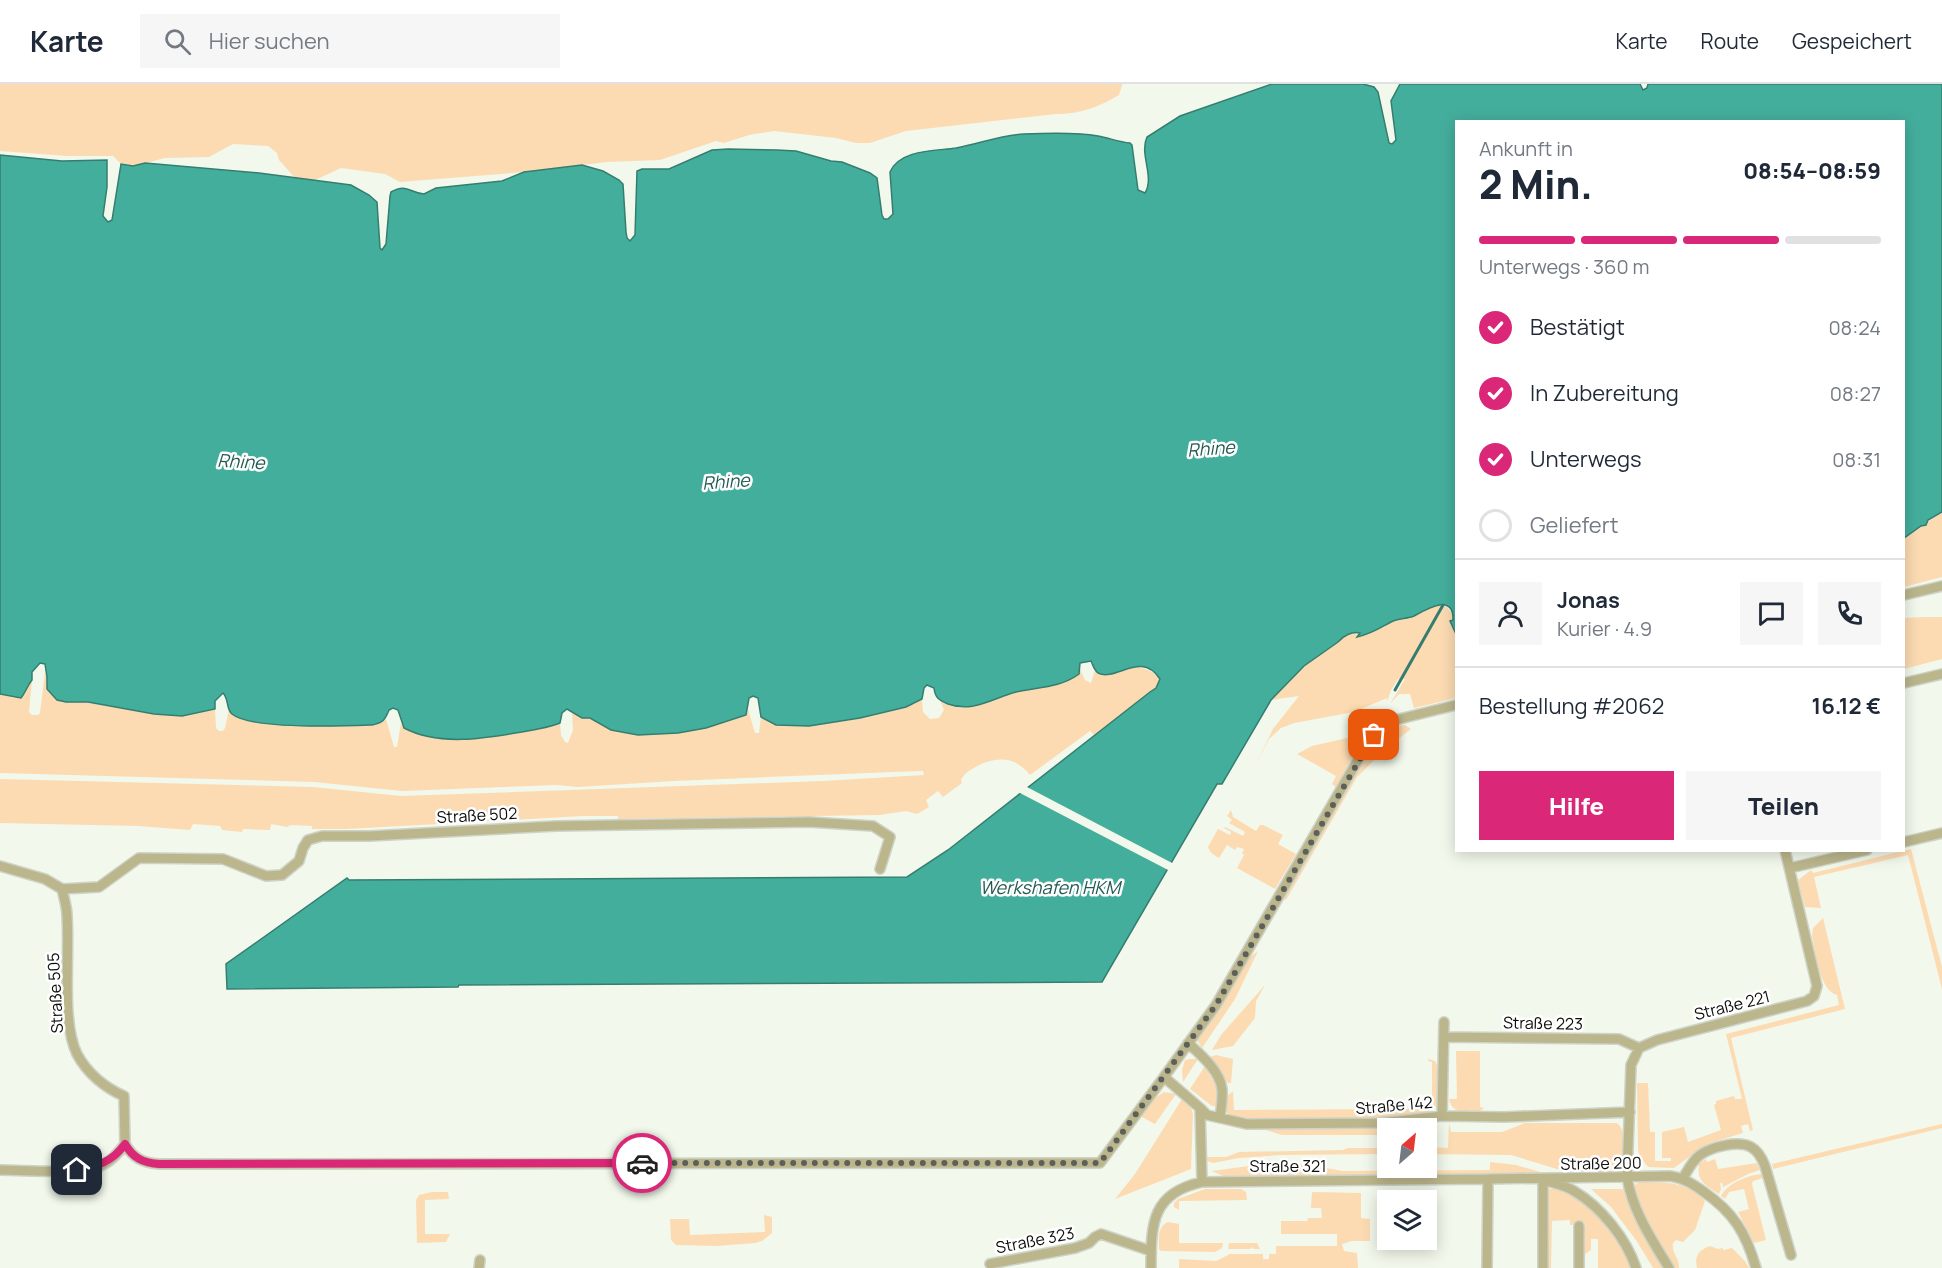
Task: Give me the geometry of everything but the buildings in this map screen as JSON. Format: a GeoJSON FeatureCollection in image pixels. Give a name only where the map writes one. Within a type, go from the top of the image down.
{"type":"FeatureCollection","features":[{"type":"Feature","properties":{"kind":"street"},"geometry":{"type":"LineString","coordinates":[[1905,595],[1942,586]]}},
{"type":"Feature","properties":{"kind":"street"},"geometry":{"type":"LineString","coordinates":[[1905,683],[1942,674]]}},
{"type":"Feature","properties":{"kind":"street"},"geometry":{"type":"LineString","coordinates":[[0,1170],[77,1170],[101,1165],[117,1155],[125,1144],[131,1155],[159,1164],[1100,1163],[1216,1005],[1383,723],[1455,705]]}},
{"type":"Feature","properties":{"kind":"street","name":"Straße 502"},"geometry":{"type":"LineString","coordinates":[[62,889],[99,887],[139,858],[223,859],[266,876],[282,875],[299,861],[308,840],[322,836],[370,836],[556,825],[809,822],[873,826],[890,837],[880,869]]}},
{"type":"Feature","properties":{"kind":"street"},"geometry":{"type":"LineString","coordinates":[[1905,842],[1942,833]]}},
{"type":"Feature","properties":{"kind":"street","name":"Straße 221"},"geometry":{"type":"LineString","coordinates":[[1640,1048],[1657,1040],[1807,1001],[1814,996],[1817,986],[1786,852]]}},
{"type":"Feature","properties":{"kind":"street"},"geometry":{"type":"LineString","coordinates":[[1790,868],[1858,852]]}},
{"type":"Feature","properties":{"kind":"street"},"geometry":{"type":"LineString","coordinates":[[0,866],[45,879],[62,889]]}},
{"type":"Feature","properties":{"kind":"street","name":"Straße 505"},"geometry":{"type":"LineString","coordinates":[[62,889],[67,914],[69,1018],[74,1042],[77,1053],[100,1083],[124,1096],[125,1144]]}},
{"type":"Feature","properties":{"kind":"street"},"geometry":{"type":"LineString","coordinates":[[1442,1116],[1444,1022]]}},
{"type":"Feature","properties":{"kind":"street","name":"Straße 223"},"geometry":{"type":"LineString","coordinates":[[1444,1037],[1619,1039],[1640,1048]]}},
{"type":"Feature","properties":{"kind":"street"},"geometry":{"type":"LineString","coordinates":[[1188,1043],[1203,1057],[1221,1081],[1223,1091],[1220,1118]]}},
{"type":"Feature","properties":{"kind":"street"},"geometry":{"type":"LineString","coordinates":[[1640,1048],[1631,1065],[1627,1178],[1629,1191],[1639,1214],[1669,1268]]}},
{"type":"Feature","properties":{"kind":"street","name":"Straße 142"},"geometry":{"type":"LineString","coordinates":[[1164,1077],[1206,1115],[1247,1124],[1380,1124],[1442,1116],[1504,1117],[1630,1112]]}},
{"type":"Feature","properties":{"kind":"street"},"geometry":{"type":"LineString","coordinates":[[1200,1108],[1202,1182]]}},
{"type":"Feature","properties":{"kind":"street"},"geometry":{"type":"LineString","coordinates":[[1756,1268],[1740,1229],[1732,1216],[1716,1201],[1683,1178],[1689,1166],[1700,1155],[1714,1148],[1739,1144],[1750,1146],[1760,1154],[1791,1255]]}},
{"type":"Feature","properties":{"kind":"street","name":"Straße 200"},"geometry":{"type":"LineString","coordinates":[[1488,1179],[1543,1180],[1670,1176],[1683,1178]]}},
{"type":"Feature","properties":{"kind":"street"},"geometry":{"type":"LineString","coordinates":[[1487,1268],[1488,1179]]}},
{"type":"Feature","properties":{"kind":"street","name":"Straße 321"},"geometry":{"type":"LineString","coordinates":[[1151,1268],[1152,1231],[1161,1204],[1170,1194],[1185,1186],[1202,1182],[1488,1179]]}},
{"type":"Feature","properties":{"kind":"street"},"geometry":{"type":"LineString","coordinates":[[1543,1268],[1543,1180],[1573,1189],[1606,1218],[1621,1238],[1636,1268]]}},
{"type":"Feature","properties":{"kind":"street"},"geometry":{"type":"LineString","coordinates":[[1579,1226],[1579,1268]]}},
{"type":"Feature","properties":{"kind":"street","name":"Straße 323"},"geometry":{"type":"LineString","coordinates":[[990,1264],[1075,1248],[1089,1243],[1101,1234],[1151,1251]]}},
{"type":"Feature","properties":{"kind":"shaded area"},"geometry":{"type":"Polygon","coordinates":[[[0,84],[1122,85],[1119,95],[1081,111],[906,131],[870,143],[774,131],[749,135],[724,143],[716,141],[660,160],[607,162],[524,172],[400,182],[385,174],[341,168],[313,181],[296,179],[279,160],[277,153],[268,146],[233,144],[209,157],[165,158],[133,166],[121,164],[113,156],[67,156],[0,151],[0,84]]]}},
{"type":"Feature","properties":{"kind":"shaded area"},"geometry":{"type":"Polygon","coordinates":[[[1942,512],[1942,577],[1905,587],[1905,537],[1942,512]]]}},
{"type":"Feature","properties":{"kind":"shaded area"},"geometry":{"type":"Polygon","coordinates":[[[1437,604],[1447,607],[1453,615],[1453,620],[1450,622],[1455,632],[1455,698],[1414,708],[1410,694],[1399,694],[1390,704],[1405,679],[1398,679],[1387,702],[1387,698],[1354,712],[1294,723],[1281,728],[1269,739],[1256,764],[1273,729],[1299,696],[1271,700],[1304,666],[1341,638],[1355,632],[1360,633],[1384,627],[1392,621],[1412,617],[1437,604]]]}},
{"type":"Feature","properties":{"kind":"shaded area"},"geometry":{"type":"Polygon","coordinates":[[[1942,617],[1942,659],[1905,669],[1905,618],[1942,617]]]}},
{"type":"Feature","properties":{"kind":"shaded area"},"geometry":{"type":"Polygon","coordinates":[[[1137,667],[1156,675],[1160,681],[1159,686],[1095,736],[1090,731],[1030,775],[1019,765],[1007,760],[993,760],[979,765],[967,773],[961,780],[962,783],[943,797],[938,791],[926,800],[929,807],[917,814],[906,811],[879,815],[618,819],[618,816],[584,816],[347,829],[312,829],[312,826],[291,825],[287,827],[271,824],[270,830],[243,829],[242,832],[222,830],[220,826],[193,824],[190,830],[138,826],[0,823],[0,779],[313,787],[401,796],[823,781],[924,775],[923,771],[578,787],[556,785],[402,791],[314,782],[0,773],[0,694],[8,694],[13,698],[25,693],[26,686],[32,680],[29,712],[32,715],[38,715],[45,672],[50,692],[62,701],[167,714],[198,713],[215,709],[216,728],[219,731],[225,728],[229,709],[232,714],[285,724],[372,725],[386,719],[394,747],[397,747],[401,723],[404,728],[504,733],[543,729],[560,723],[561,735],[568,743],[573,730],[572,712],[582,718],[590,718],[611,730],[638,735],[678,733],[706,728],[746,715],[748,709],[755,733],[759,733],[761,717],[778,725],[832,723],[890,711],[922,699],[923,712],[930,719],[939,718],[944,710],[940,700],[959,708],[971,707],[1035,687],[1056,685],[1079,674],[1080,669],[1085,680],[1091,683],[1095,670],[1100,674],[1137,667]]]}},
{"type":"Feature","properties":{"kind":"shaded area"},"geometry":{"type":"Polygon","coordinates":[[[1405,725],[1411,729],[1385,749],[1357,777],[1286,900],[1283,898],[1371,744],[1391,729],[1405,725]]]}},
{"type":"Feature","properties":{"kind":"shaded area"},"geometry":{"type":"Polygon","coordinates":[[[1365,734],[1336,787],[1332,784],[1336,776],[1297,754],[1312,746],[1365,734]]]}},
{"type":"Feature","properties":{"kind":"shaded area"},"geometry":{"type":"Polygon","coordinates":[[[1231,810],[1233,817],[1256,831],[1260,825],[1263,825],[1283,835],[1278,844],[1296,854],[1275,889],[1237,868],[1244,855],[1242,853],[1244,849],[1237,847],[1235,850],[1227,845],[1219,858],[1209,849],[1218,829],[1230,835],[1231,832],[1225,827],[1243,836],[1245,832],[1229,823],[1232,820],[1227,816],[1231,810]]]}},
{"type":"Feature","properties":{"kind":"shaded area"},"geometry":{"type":"Polygon","coordinates":[[[1911,849],[1942,967],[1942,989],[1908,855],[1814,877],[1821,908],[1805,907],[1798,880],[1811,870],[1813,873],[1911,849]]]}},
{"type":"Feature","properties":{"kind":"shaded area"},"geometry":{"type":"Polygon","coordinates":[[[1823,918],[1845,1009],[1731,1038],[1753,1130],[1750,1131],[1748,1124],[1741,1126],[1743,1133],[1707,1144],[1674,1168],[1648,1167],[1640,1157],[1638,1150],[1637,1083],[1648,1083],[1650,1132],[1655,1132],[1655,1161],[1671,1161],[1671,1158],[1662,1158],[1662,1132],[1684,1127],[1688,1142],[1721,1130],[1714,1105],[1716,1101],[1734,1096],[1735,1099],[1742,1099],[1726,1034],[1839,1005],[1837,995],[1831,992],[1822,979],[1812,936],[1813,928],[1823,918]]]}},
{"type":"Feature","properties":{"kind":"shaded area"},"geometry":{"type":"Polygon","coordinates":[[[1258,951],[1235,999],[1202,1048],[1197,1035],[1202,1032],[1249,958],[1258,951]]]}},
{"type":"Feature","properties":{"kind":"shaded area"},"geometry":{"type":"Polygon","coordinates":[[[1265,985],[1256,1001],[1255,1018],[1233,1046],[1212,1050],[1221,1035],[1265,985]]]}},
{"type":"Feature","properties":{"kind":"shaded area"},"geometry":{"type":"Polygon","coordinates":[[[1456,1051],[1480,1051],[1480,1107],[1484,1108],[1480,1111],[1457,1110],[1453,1108],[1449,1099],[1457,1099],[1456,1051]]]}},
{"type":"Feature","properties":{"kind":"shaded area"},"geometry":{"type":"Polygon","coordinates":[[[1216,1055],[1233,1059],[1231,1083],[1228,1083],[1210,1057],[1216,1055]]]}},
{"type":"Feature","properties":{"kind":"shaded area"},"geometry":{"type":"Polygon","coordinates":[[[1198,1059],[1183,1082],[1182,1070],[1185,1060],[1198,1059]]]}},
{"type":"Feature","properties":{"kind":"shaded area"},"geometry":{"type":"Polygon","coordinates":[[[1428,1059],[1435,1061],[1437,1065],[1437,1104],[1434,1109],[1426,1113],[1385,1118],[1240,1119],[1229,1115],[1226,1110],[1225,1098],[1233,1091],[1234,1110],[1423,1109],[1423,1107],[1432,1107],[1432,1062],[1428,1059]]]}},
{"type":"Feature","properties":{"kind":"shaded area"},"geometry":{"type":"Polygon","coordinates":[[[1205,1066],[1218,1088],[1218,1104],[1215,1106],[1190,1089],[1205,1066]]]}},
{"type":"Feature","properties":{"kind":"shaded area"},"geometry":{"type":"Polygon","coordinates":[[[1164,1092],[1176,1094],[1155,1124],[1140,1116],[1155,1098],[1164,1092]]]}},
{"type":"Feature","properties":{"kind":"shaded area"},"geometry":{"type":"Polygon","coordinates":[[[1182,1099],[1191,1108],[1193,1114],[1191,1169],[1115,1199],[1135,1174],[1182,1099]]]}},
{"type":"Feature","properties":{"kind":"shaded area"},"geometry":{"type":"Polygon","coordinates":[[[1449,1123],[1451,1132],[1502,1132],[1525,1123],[1617,1123],[1623,1133],[1622,1155],[1619,1162],[1615,1168],[1603,1173],[1578,1174],[1577,1170],[1557,1169],[1511,1155],[1437,1154],[1437,1147],[1448,1148],[1449,1123]]]}},
{"type":"Feature","properties":{"kind":"shaded area"},"geometry":{"type":"Polygon","coordinates":[[[1942,1124],[1942,1128],[1773,1169],[1772,1164],[1942,1124]]]}},
{"type":"Feature","properties":{"kind":"shaded area"},"geometry":{"type":"Polygon","coordinates":[[[1224,1125],[1247,1129],[1377,1128],[1377,1135],[1282,1135],[1266,1130],[1247,1130],[1224,1125]]]}},
{"type":"Feature","properties":{"kind":"shaded area"},"geometry":{"type":"Polygon","coordinates":[[[1377,1148],[1377,1154],[1281,1155],[1239,1158],[1213,1163],[1205,1160],[1204,1157],[1226,1157],[1239,1152],[1377,1148]]]}},
{"type":"Feature","properties":{"kind":"shaded area"},"geometry":{"type":"Polygon","coordinates":[[[1706,1159],[1707,1162],[1715,1159],[1718,1169],[1757,1163],[1760,1170],[1723,1187],[1720,1183],[1719,1194],[1704,1183],[1699,1176],[1697,1165],[1706,1159]]]}},
{"type":"Feature","properties":{"kind":"shaded area"},"geometry":{"type":"Polygon","coordinates":[[[1490,1162],[1516,1165],[1547,1174],[1437,1175],[1437,1170],[1490,1170],[1490,1162]]]}},
{"type":"Feature","properties":{"kind":"shaded area"},"geometry":{"type":"Polygon","coordinates":[[[1271,1163],[1308,1165],[1343,1171],[1377,1171],[1377,1175],[1223,1176],[1212,1171],[1271,1163]]]}},
{"type":"Feature","properties":{"kind":"shaded area"},"geometry":{"type":"Polygon","coordinates":[[[1762,1174],[1763,1178],[1753,1181],[1752,1184],[1766,1240],[1754,1243],[1738,1212],[1749,1209],[1744,1189],[1729,1192],[1725,1199],[1721,1196],[1728,1187],[1739,1181],[1762,1174]]]}},
{"type":"Feature","properties":{"kind":"shaded area"},"geometry":{"type":"Polygon","coordinates":[[[1639,1182],[1683,1186],[1698,1194],[1705,1201],[1695,1230],[1683,1242],[1676,1240],[1673,1243],[1679,1268],[1672,1268],[1651,1230],[1634,1190],[1635,1185],[1639,1182]]]}},
{"type":"Feature","properties":{"kind":"shaded area"},"geometry":{"type":"Polygon","coordinates":[[[1205,1189],[1241,1189],[1246,1192],[1247,1200],[1179,1201],[1179,1210],[1174,1207],[1178,1199],[1205,1189]]]}},
{"type":"Feature","properties":{"kind":"shaded area"},"geometry":{"type":"Polygon","coordinates":[[[1549,1189],[1568,1189],[1586,1202],[1618,1238],[1633,1268],[1598,1268],[1598,1239],[1591,1239],[1591,1250],[1584,1255],[1585,1224],[1570,1225],[1570,1220],[1552,1221],[1551,1268],[1549,1268],[1549,1189]]]}},
{"type":"Feature","properties":{"kind":"shaded area"},"geometry":{"type":"Polygon","coordinates":[[[1591,1189],[1623,1189],[1633,1215],[1664,1268],[1653,1268],[1636,1240],[1611,1207],[1591,1189]]]}},
{"type":"Feature","properties":{"kind":"shaded area"},"geometry":{"type":"Polygon","coordinates":[[[448,1192],[449,1199],[425,1200],[425,1234],[450,1234],[446,1242],[417,1243],[416,1200],[419,1195],[448,1192]]]}},
{"type":"Feature","properties":{"kind":"shaded area"},"geometry":{"type":"Polygon","coordinates":[[[1312,1192],[1361,1193],[1361,1218],[1370,1219],[1370,1241],[1352,1241],[1342,1244],[1344,1251],[1357,1253],[1358,1268],[1179,1268],[1179,1259],[1216,1261],[1230,1254],[1263,1254],[1263,1259],[1269,1259],[1269,1254],[1276,1254],[1276,1246],[1337,1246],[1337,1234],[1281,1234],[1281,1221],[1307,1221],[1308,1218],[1322,1218],[1321,1208],[1311,1208],[1312,1192]]]}},
{"type":"Feature","properties":{"kind":"shaded area"},"geometry":{"type":"Polygon","coordinates":[[[764,1215],[772,1217],[772,1233],[762,1241],[755,1243],[717,1246],[676,1245],[671,1240],[670,1219],[689,1219],[690,1235],[765,1232],[764,1215]]]}},
{"type":"Feature","properties":{"kind":"shaded area"},"geometry":{"type":"Polygon","coordinates":[[[1168,1222],[1179,1224],[1179,1243],[1223,1243],[1222,1248],[1215,1252],[1161,1251],[1159,1233],[1164,1224],[1168,1222]]]}},
{"type":"Feature","properties":{"kind":"shaded area"},"geometry":{"type":"Polygon","coordinates":[[[1229,1243],[1257,1243],[1260,1249],[1252,1247],[1250,1249],[1228,1249],[1229,1243]]]}},
{"type":"Feature","properties":{"kind":"shaded area"},"geometry":{"type":"Polygon","coordinates":[[[1710,1246],[1723,1248],[1723,1250],[1732,1248],[1749,1268],[1697,1268],[1698,1254],[1710,1246]]]}},
{"type":"Feature","properties":{"kind":"water"},"geometry":{"type":"Polygon","coordinates":[[[1272,84],[1363,84],[1374,87],[1378,92],[1389,143],[1392,144],[1396,140],[1391,101],[1400,84],[1640,84],[1643,90],[1648,84],[1942,84],[1942,512],[1905,537],[1905,120],[1455,120],[1455,632],[1450,621],[1453,620],[1449,607],[1438,605],[1411,617],[1394,621],[1367,634],[1357,637],[1360,633],[1348,634],[1304,666],[1271,700],[1222,784],[1217,784],[1102,982],[459,985],[458,987],[227,989],[226,964],[347,878],[349,880],[907,877],[948,850],[1156,688],[1160,679],[1153,671],[1145,667],[1129,668],[1105,675],[1097,672],[1091,661],[1080,663],[1079,674],[1072,679],[966,707],[942,701],[936,696],[934,688],[927,685],[924,688],[922,699],[906,707],[860,718],[809,726],[776,725],[761,717],[758,698],[753,696],[749,698],[746,715],[706,728],[678,733],[638,735],[611,730],[567,709],[562,713],[560,723],[553,726],[467,739],[434,738],[404,728],[398,710],[393,708],[383,720],[372,725],[299,726],[258,723],[232,714],[223,693],[215,701],[215,709],[182,716],[154,714],[88,702],[57,700],[47,689],[45,664],[40,663],[32,672],[32,680],[21,698],[0,694],[0,155],[62,161],[107,160],[107,187],[103,216],[108,222],[112,220],[121,164],[133,166],[145,163],[259,173],[351,185],[377,202],[382,250],[386,244],[390,196],[391,192],[396,189],[405,188],[424,194],[436,188],[502,181],[524,172],[582,165],[603,171],[623,184],[626,232],[630,241],[635,235],[637,171],[669,169],[712,150],[796,151],[842,162],[877,178],[882,215],[884,219],[888,219],[893,214],[890,172],[895,164],[910,155],[1015,135],[1061,133],[1090,135],[1132,145],[1138,190],[1145,193],[1148,187],[1145,151],[1147,137],[1180,116],[1272,84]]]}},
{"type":"Feature","properties":{"kind":"pier"},"geometry":{"type":"Polygon","coordinates":[[[1025,786],[1174,864],[1170,871],[1018,792],[1025,786]]]}},
{"type":"Feature","properties":{"kind":"waterway"},"geometry":{"type":"LineString","coordinates":[[1395,690],[1443,605]]}},
{"type":"Feature","properties":{"kind":"way so far"},"geometry":{"type":"LineString","coordinates":[[642,1163],[1100,1163],[1216,1005],[1374,735]]}},
{"type":"Feature","properties":{"kind":"route"},"geometry":{"type":"LineString","coordinates":[[77,1170],[101,1165],[117,1155],[125,1144],[131,1155],[159,1164],[642,1163]]}},
{"type":"Feature","properties":{"kind":"water label","name":"Rhine"},"geometry":{"type":"Point","coordinates":[1211,449]}},
{"type":"Feature","properties":{"kind":"water label","name":"Rhine"},"geometry":{"type":"Point","coordinates":[241,462]}},
{"type":"Feature","properties":{"kind":"water label","name":"Rhine"},"geometry":{"type":"Point","coordinates":[726,482]}},
{"type":"Feature","properties":{"kind":"water label","name":"Werkshafen HKM"},"geometry":{"type":"Point","coordinates":[1050,888]}}]}
